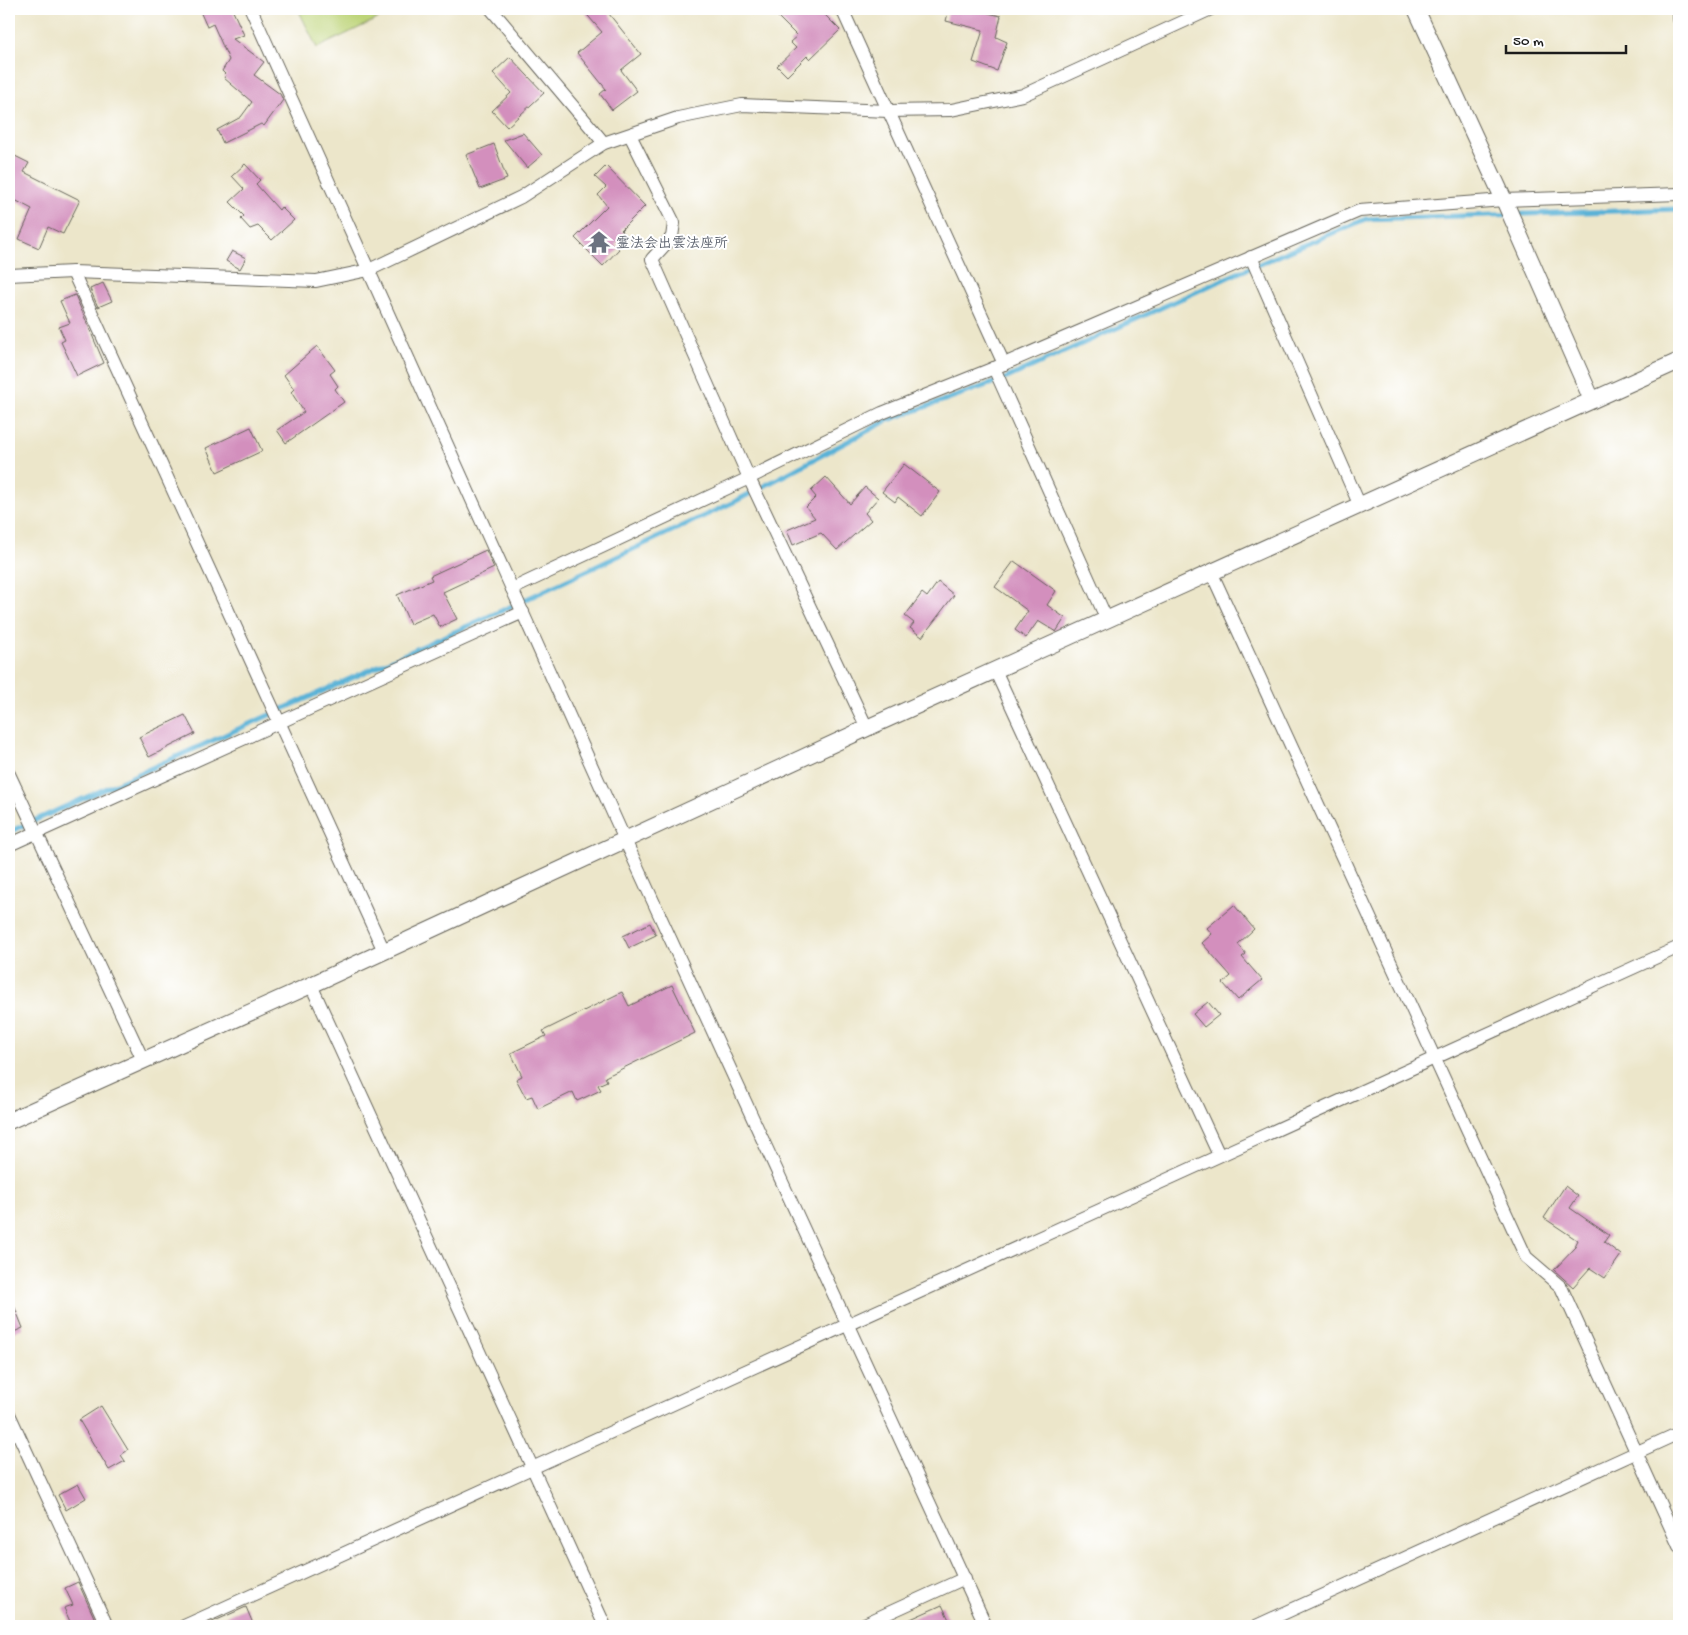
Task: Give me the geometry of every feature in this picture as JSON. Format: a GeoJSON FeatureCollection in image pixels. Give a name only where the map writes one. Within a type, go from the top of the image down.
{"type":"FeatureCollection","features":[{"type":"Feature","properties":{"kind":"street"},"geometry":{"type":"LineString","coordinates":[[251,9],[626,840],[846,1324],[986,1626]]}},
{"type":"Feature","properties":{"kind":"street"},"geometry":{"type":"LineString","coordinates":[[491,9],[604,143]]}},
{"type":"Feature","properties":{"kind":"street"},"geometry":{"type":"LineString","coordinates":[[842,9],[999,366],[1107,620]]}},
{"type":"Feature","properties":{"kind":"street"},"geometry":{"type":"LineString","coordinates":[[9,275],[73,272],[316,281],[369,270],[521,197],[604,143],[678,118],[742,105],[888,111],[951,110],[1024,95],[1211,9]]}},
{"type":"Feature","properties":{"kind":"street"},"geometry":{"type":"LineString","coordinates":[[1416,9],[1504,200],[1592,400]]}},
{"type":"Feature","properties":{"kind":"street"},"geometry":{"type":"LineString","coordinates":[[1679,9],[1679,19]]}},
{"type":"Feature","properties":{"kind":"street"},"geometry":{"type":"LineString","coordinates":[[630,135],[674,223],[672,237],[652,259],[749,478],[867,728]]}},
{"type":"Feature","properties":{"kind":"street"},"geometry":{"type":"LineString","coordinates":[[512,589],[882,414],[999,366],[1359,211],[1504,200],[1679,194]]}},
{"type":"Feature","properties":{"kind":"street"},"geometry":{"type":"LineString","coordinates":[[1251,257],[1360,506]]}},
{"type":"Feature","properties":{"kind":"street"},"geometry":{"type":"LineString","coordinates":[[73,272],[384,951]]}},
{"type":"Feature","properties":{"kind":"street"},"geometry":{"type":"LineString","coordinates":[[9,1121],[311,985],[867,728],[1679,361]]}},
{"type":"Feature","properties":{"kind":"street"},"geometry":{"type":"LineString","coordinates":[[1215,571],[1213,576],[1526,1257],[1561,1287],[1679,1546]]}},
{"type":"Feature","properties":{"kind":"street"},"geometry":{"type":"LineString","coordinates":[[9,845],[523,612]]}},
{"type":"Feature","properties":{"kind":"street"},"geometry":{"type":"LineString","coordinates":[[996,670],[1219,1155]]}},
{"type":"Feature","properties":{"kind":"street"},"geometry":{"type":"LineString","coordinates":[[9,774],[143,1060]]}},
{"type":"Feature","properties":{"kind":"street"},"geometry":{"type":"LineString","coordinates":[[184,1626],[1679,947]]}},
{"type":"Feature","properties":{"kind":"street"},"geometry":{"type":"LineString","coordinates":[[311,985],[605,1626]]}},
{"type":"Feature","properties":{"kind":"street"},"geometry":{"type":"LineString","coordinates":[[9,1414],[107,1626]]}},
{"type":"Feature","properties":{"kind":"street"},"geometry":{"type":"LineString","coordinates":[[1256,1626],[1679,1433]]}},
{"type":"Feature","properties":{"kind":"street"},"geometry":{"type":"LineString","coordinates":[[860,1626],[965,1578]]}},
{"type":"Feature","properties":{"kind":"green space"},"geometry":{"type":"Polygon","coordinates":[[[298,9],[391,9],[392,12],[317,48],[298,9]]]}},
{"type":"Feature","properties":{"kind":"building"},"geometry":{"type":"Polygon","coordinates":[[[199,9],[232,9],[244,35],[233,39],[264,62],[254,75],[280,94],[283,100],[264,126],[261,124],[223,143],[217,130],[241,117],[252,102],[224,78],[226,75],[222,71],[229,60],[213,24],[207,27],[199,9]]]}},
{"type":"Feature","properties":{"kind":"building"},"geometry":{"type":"Polygon","coordinates":[[[582,9],[605,9],[641,54],[621,70],[637,91],[612,110],[600,94],[606,89],[577,53],[602,32],[582,9]]]}},
{"type":"Feature","properties":{"kind":"building"},"geometry":{"type":"Polygon","coordinates":[[[770,9],[819,9],[840,30],[810,59],[807,56],[787,76],[777,66],[796,48],[790,42],[797,36],[770,9]]]}},
{"type":"Feature","properties":{"kind":"building"},"geometry":{"type":"Polygon","coordinates":[[[949,9],[989,9],[988,13],[1001,16],[996,37],[1007,42],[997,71],[973,62],[983,30],[946,21],[949,9]]]}},
{"type":"Feature","properties":{"kind":"building"},"geometry":{"type":"Polygon","coordinates":[[[510,57],[544,93],[507,127],[492,111],[511,93],[493,73],[510,57]]]}},
{"type":"Feature","properties":{"kind":"building"},"geometry":{"type":"Polygon","coordinates":[[[523,133],[542,155],[527,168],[504,140],[523,133]]]}},
{"type":"Feature","properties":{"kind":"building"},"geometry":{"type":"Polygon","coordinates":[[[494,144],[507,179],[480,189],[466,155],[494,144]]]}},
{"type":"Feature","properties":{"kind":"building"},"geometry":{"type":"Polygon","coordinates":[[[15,156],[29,163],[24,172],[80,200],[63,234],[48,227],[39,248],[19,239],[32,209],[9,197],[9,191],[14,181],[9,179],[9,169],[15,156]]]}},
{"type":"Feature","properties":{"kind":"building"},"geometry":{"type":"Polygon","coordinates":[[[245,164],[260,180],[256,184],[279,210],[281,207],[294,220],[272,240],[258,226],[250,229],[241,219],[244,216],[230,202],[244,189],[232,176],[245,164]]]}},
{"type":"Feature","properties":{"kind":"building"},"geometry":{"type":"Polygon","coordinates":[[[606,166],[645,206],[621,230],[626,235],[615,245],[619,249],[603,266],[575,238],[607,206],[598,195],[606,187],[595,177],[606,166]]]}},
{"type":"Feature","properties":{"kind":"building"},"geometry":{"type":"Polygon","coordinates":[[[232,251],[246,258],[240,269],[226,261],[232,251]]]}},
{"type":"Feature","properties":{"kind":"building"},"geometry":{"type":"Polygon","coordinates":[[[103,283],[112,301],[98,307],[90,289],[103,283]]]}},
{"type":"Feature","properties":{"kind":"building"},"geometry":{"type":"Polygon","coordinates":[[[75,295],[104,363],[77,376],[61,342],[65,340],[59,327],[70,323],[60,301],[75,295]]]}},
{"type":"Feature","properties":{"kind":"building"},"geometry":{"type":"Polygon","coordinates":[[[317,346],[335,370],[330,374],[338,386],[335,389],[344,402],[286,443],[277,430],[304,412],[291,392],[294,389],[284,375],[317,346]]]}},
{"type":"Feature","properties":{"kind":"building"},"geometry":{"type":"Polygon","coordinates":[[[251,427],[262,451],[217,472],[206,448],[251,427]]]}},
{"type":"Feature","properties":{"kind":"building"},"geometry":{"type":"Polygon","coordinates":[[[904,464],[940,492],[922,516],[898,497],[895,502],[882,492],[904,464]]]}},
{"type":"Feature","properties":{"kind":"building"},"geometry":{"type":"Polygon","coordinates":[[[826,477],[850,504],[865,487],[878,498],[865,513],[871,520],[837,550],[821,533],[793,545],[787,530],[815,518],[806,507],[816,497],[811,491],[826,477]]]}},
{"type":"Feature","properties":{"kind":"building"},"geometry":{"type":"Polygon","coordinates":[[[486,550],[494,568],[443,592],[457,619],[440,627],[433,614],[410,624],[397,595],[432,580],[430,576],[486,550]]]}},
{"type":"Feature","properties":{"kind":"building"},"geometry":{"type":"Polygon","coordinates":[[[1014,561],[1056,591],[1047,605],[1065,618],[1056,632],[1038,621],[1026,638],[1015,630],[1028,611],[995,587],[1014,561]]]}},
{"type":"Feature","properties":{"kind":"building"},"geometry":{"type":"Polygon","coordinates":[[[938,582],[954,595],[922,637],[910,628],[914,623],[905,616],[922,593],[927,597],[938,582]]]}},
{"type":"Feature","properties":{"kind":"building"},"geometry":{"type":"Polygon","coordinates":[[[185,715],[195,734],[149,757],[139,737],[185,715]]]}},
{"type":"Feature","properties":{"kind":"building"},"geometry":{"type":"Polygon","coordinates":[[[1234,905],[1254,929],[1238,944],[1246,954],[1242,957],[1262,980],[1238,1000],[1223,983],[1231,976],[1202,943],[1212,934],[1207,928],[1234,905]]]}},
{"type":"Feature","properties":{"kind":"building"},"geometry":{"type":"Polygon","coordinates":[[[650,923],[656,935],[629,948],[623,936],[650,923]]]}},
{"type":"Feature","properties":{"kind":"building"},"geometry":{"type":"Polygon","coordinates":[[[672,985],[695,1033],[605,1077],[607,1081],[598,1085],[601,1090],[577,1101],[573,1092],[538,1109],[532,1096],[526,1098],[516,1079],[522,1076],[511,1053],[546,1036],[543,1031],[622,992],[629,1006],[672,985]]]}},
{"type":"Feature","properties":{"kind":"building"},"geometry":{"type":"Polygon","coordinates":[[[1208,1002],[1219,1015],[1204,1027],[1193,1014],[1208,1002]]]}},
{"type":"Feature","properties":{"kind":"building"},"geometry":{"type":"Polygon","coordinates":[[[1565,1186],[1578,1196],[1570,1208],[1609,1235],[1604,1242],[1621,1255],[1605,1278],[1590,1268],[1573,1287],[1554,1270],[1576,1247],[1574,1246],[1577,1240],[1544,1218],[1565,1186]]]}},
{"type":"Feature","properties":{"kind":"building"},"geometry":{"type":"Polygon","coordinates":[[[9,1293],[23,1328],[9,1334],[9,1293]]]}},
{"type":"Feature","properties":{"kind":"building"},"geometry":{"type":"Polygon","coordinates":[[[101,1406],[128,1450],[121,1455],[125,1461],[109,1470],[79,1420],[101,1406]]]}},
{"type":"Feature","properties":{"kind":"building"},"geometry":{"type":"Polygon","coordinates":[[[78,1484],[86,1498],[66,1510],[58,1495],[78,1484]]]}},
{"type":"Feature","properties":{"kind":"building"},"geometry":{"type":"Polygon","coordinates":[[[78,1582],[98,1626],[72,1626],[64,1608],[73,1605],[65,1588],[78,1582]]]}},
{"type":"Feature","properties":{"kind":"building"},"geometry":{"type":"Polygon","coordinates":[[[942,1605],[952,1626],[895,1626],[942,1605]]]}},
{"type":"Feature","properties":{"kind":"building"},"geometry":{"type":"Polygon","coordinates":[[[246,1607],[254,1626],[203,1626],[226,1616],[246,1607]]]}},
{"type":"Feature","properties":{"kind":"waterway"},"geometry":{"type":"LineString","coordinates":[[9,832],[501,611],[736,501],[886,421],[1007,378],[1233,275],[1366,219],[1679,209]]}},
{"type":"Feature","properties":{"kind":"place","name":"霊法会出雲法座所"},"geometry":{"type":"Point","coordinates":[599,242]}}]}
